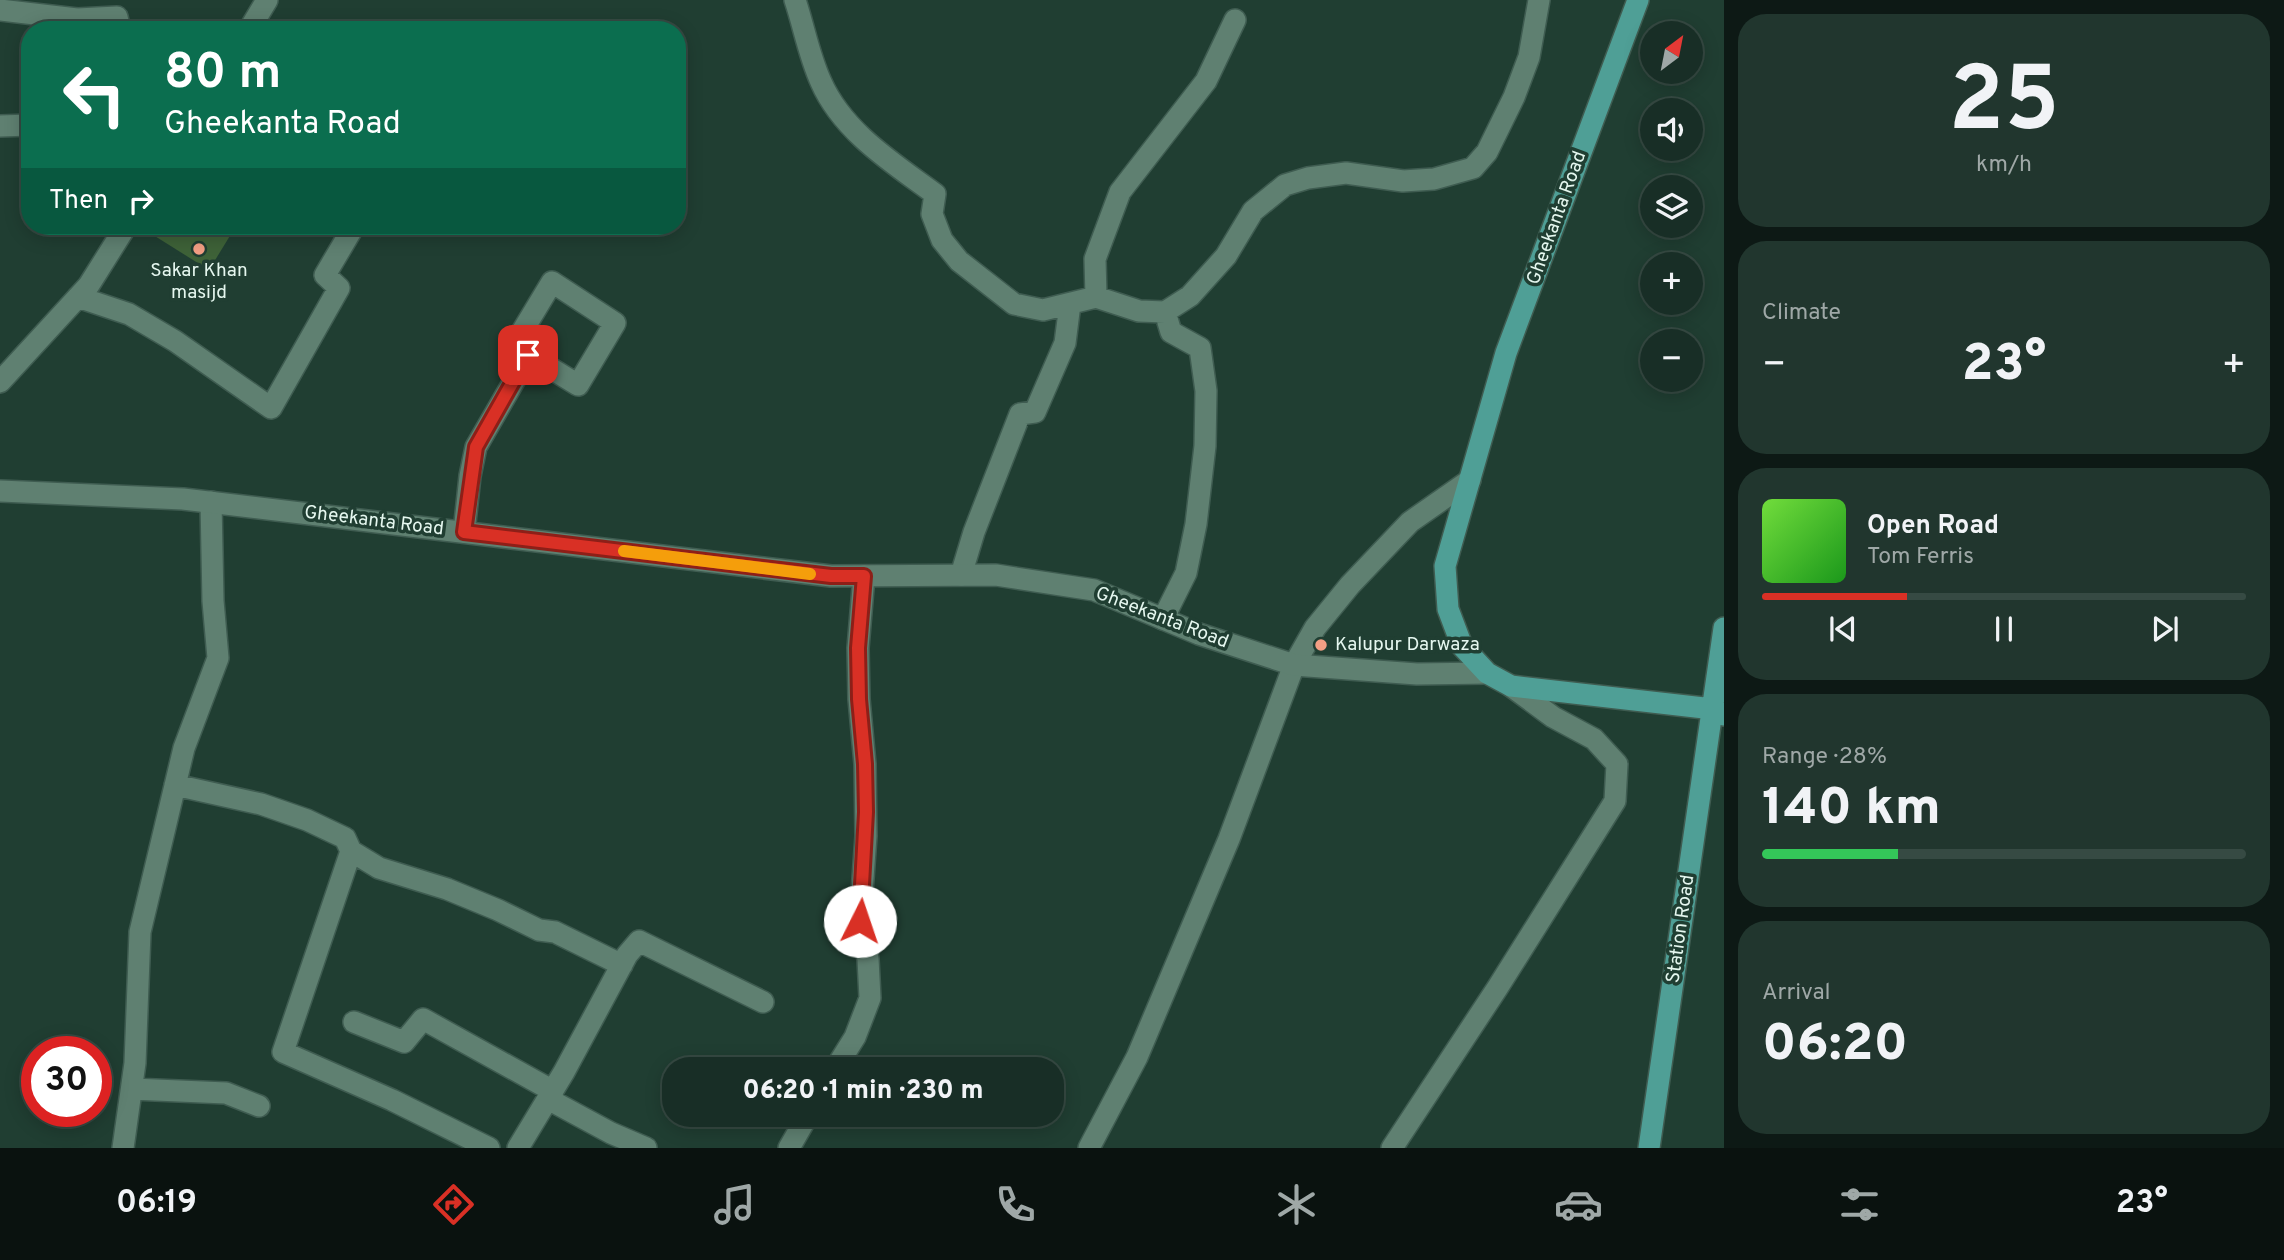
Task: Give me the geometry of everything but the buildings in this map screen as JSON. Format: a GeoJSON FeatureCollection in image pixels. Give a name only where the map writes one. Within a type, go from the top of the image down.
{"type":"FeatureCollection","features":[{"type":"Feature","properties":{"kind":"main road","name":"Gheekanta Road"},"geometry":{"type":"LineString","coordinates":[[1638,0],[1506,353],[1445,565],[1448,610],[1462,646],[1487,673],[1511,686],[1720,709]]}},
{"type":"Feature","properties":{"kind":"main road","name":"Station Road"},"geometry":{"type":"LineString","coordinates":[[1649,1148],[1720,709],[1724,628]]}},
{"type":"Feature","properties":{"kind":"street"},"geometry":{"type":"LineString","coordinates":[[795,0],[812,59],[833,104],[860,136],[935,194],[932,214],[942,240],[959,261],[1014,304],[1043,310],[1096,297],[1139,310],[1165,312],[1190,296],[1226,256],[1254,211],[1285,185],[1308,178],[1346,173],[1403,181],[1434,178],[1473,168],[1487,152],[1514,97],[1529,57],[1539,0]]}},
{"type":"Feature","properties":{"kind":"street"},"geometry":{"type":"LineString","coordinates":[[0,10],[77,19],[117,17],[118,21]]}},
{"type":"Feature","properties":{"kind":"street"},"geometry":{"type":"LineString","coordinates":[[1096,297],[1096,259],[1120,192],[1206,81],[1235,20]]}},
{"type":"Feature","properties":{"kind":"street"},"geometry":{"type":"LineString","coordinates":[[0,126],[21,125]]}},
{"type":"Feature","properties":{"kind":"street"},"geometry":{"type":"LineString","coordinates":[[0,382],[89,285],[120,235]]}},
{"type":"Feature","properties":{"kind":"street"},"geometry":{"type":"LineString","coordinates":[[78,297],[129,314],[175,341],[271,408],[340,288],[325,275],[349,235]]}},
{"type":"Feature","properties":{"kind":"street"},"geometry":{"type":"LineString","coordinates":[[552,282],[615,323],[578,385],[528,355],[514,345],[552,282]]}},
{"type":"Feature","properties":{"kind":"street"},"geometry":{"type":"LineString","coordinates":[[961,575],[974,531],[1020,414],[1035,412],[1065,343],[1070,304]]}},
{"type":"Feature","properties":{"kind":"street"},"geometry":{"type":"LineString","coordinates":[[1163,619],[1186,573],[1196,524],[1205,446],[1206,391],[1200,348],[1171,332],[1165,312]]}},
{"type":"Feature","properties":{"kind":"street"},"geometry":{"type":"LineString","coordinates":[[464,532],[476,447],[528,355]]}},
{"type":"Feature","properties":{"kind":"street"},"geometry":{"type":"LineString","coordinates":[[1088,1148],[1138,1057],[1229,839],[1294,665],[1315,628],[1410,522],[1470,480]]}},
{"type":"Feature","properties":{"kind":"street","name":"Gheekanta Road"},"geometry":{"type":"LineString","coordinates":[[0,491],[183,499],[831,576],[996,575],[1094,590],[1199,634],[1294,665],[1417,674],[1487,673]]}},
{"type":"Feature","properties":{"kind":"street"},"geometry":{"type":"LineString","coordinates":[[123,1148],[135,1063],[140,932],[184,748],[218,658],[213,601],[211,502]]}},
{"type":"Feature","properties":{"kind":"street"},"geometry":{"type":"LineString","coordinates":[[842,1057],[855,1037],[870,998],[868,959],[860,921],[866,812],[858,648],[864,576]]}},
{"type":"Feature","properties":{"kind":"street"},"geometry":{"type":"LineString","coordinates":[[1392,1148],[1498,987],[1615,801],[1617,764],[1594,739],[1553,717],[1511,686]]}},
{"type":"Feature","properties":{"kind":"street"},"geometry":{"type":"LineString","coordinates":[[175,785],[261,804],[307,820],[345,838],[351,851],[379,868],[485,904],[539,930],[555,932],[622,965]]}},
{"type":"Feature","properties":{"kind":"street"},"geometry":{"type":"LineString","coordinates":[[351,851],[283,1052],[392,1100],[489,1148]]}},
{"type":"Feature","properties":{"kind":"street"},"geometry":{"type":"LineString","coordinates":[[518,1148],[627,955],[639,941],[763,1002]]}},
{"type":"Feature","properties":{"kind":"street"},"geometry":{"type":"LineString","coordinates":[[354,1022],[404,1042],[423,1019],[611,1133],[646,1148]]}},
{"type":"Feature","properties":{"kind":"street"},"geometry":{"type":"LineString","coordinates":[[132,1089],[226,1093],[259,1105]]}},
{"type":"Feature","properties":{"kind":"street"},"geometry":{"type":"LineString","coordinates":[[789,1148],[801,1127]]}},
{"type":"Feature","properties":{"kind":"slow traffic"},"geometry":{"type":"LineString","coordinates":[[624,551],[810,574]]}},
{"type":"Feature","properties":{"kind":"place","name":"Sakar Khan masijd"},"geometry":{"type":"Point","coordinates":[199,249]}},
{"type":"Feature","properties":{"kind":"place","name":"Kalupur Darwaza"},"geometry":{"type":"Point","coordinates":[1321,645]}},
{"type":"Feature","properties":{"kind":"route"},"geometry":{"type":"LineString","coordinates":[[528,355],[476,447],[464,532],[831,576],[864,576],[858,648],[866,812],[860,921]]}}]}
